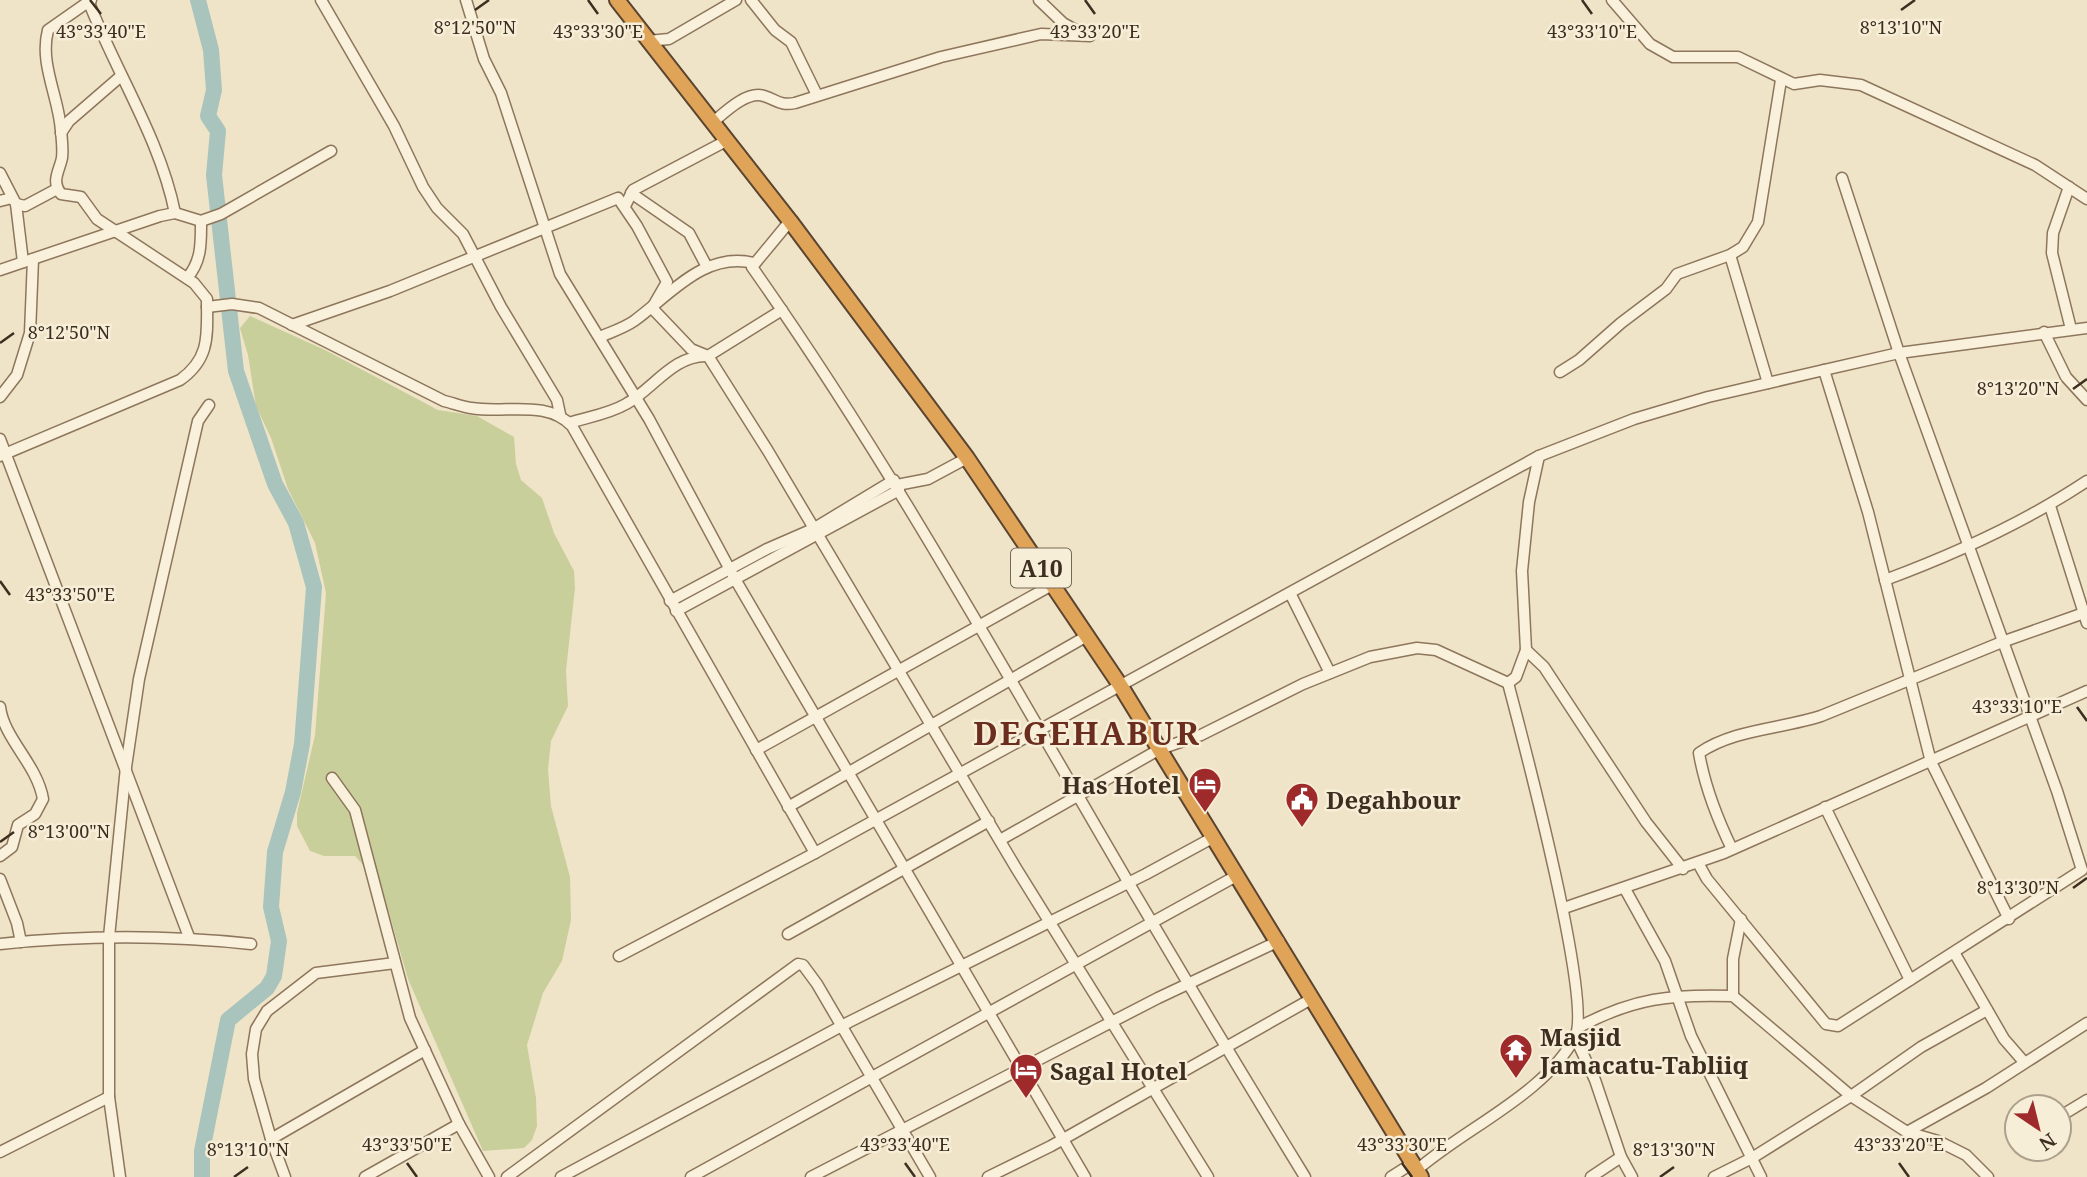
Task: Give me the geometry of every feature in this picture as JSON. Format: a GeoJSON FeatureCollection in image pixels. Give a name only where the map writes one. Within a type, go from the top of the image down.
{"type":"FeatureCollection","features":[{"type":"Feature","properties":{"kind":"highway","name":"A10"},"geometry":{"type":"LineString","coordinates":[[617,0],[790,221],[967,458],[1120,685],[1279,941],[1417,1172]]}},
{"type":"Feature","properties":{"kind":"street"},"geometry":{"type":"LineString","coordinates":[[3,454],[180,380],[196,369],[205,353],[207,299],[187,278],[97,219],[81,197],[61,194],[57,189],[61,133],[44,44],[48,30],[89,0],[170,186],[175,213]]}},
{"type":"Feature","properties":{"kind":"street"},"geometry":{"type":"LineString","coordinates":[[321,0],[394,126],[423,187],[437,208],[463,234],[500,307],[557,400],[560,414],[569,423],[815,853]]}},
{"type":"Feature","properties":{"kind":"street"},"geometry":{"type":"LineString","coordinates":[[466,0],[484,59],[501,93],[561,274],[635,397],[735,579],[878,819],[1085,1177]]}},
{"type":"Feature","properties":{"kind":"street"},"geometry":{"type":"LineString","coordinates":[[648,41],[670,39],[736,0]]}},
{"type":"Feature","properties":{"kind":"street"},"geometry":{"type":"LineString","coordinates":[[751,0],[775,30],[791,42],[817,95]]}},
{"type":"Feature","properties":{"kind":"street"},"geometry":{"type":"LineString","coordinates":[[712,123],[749,96],[759,94],[783,106],[941,57],[1041,34],[1090,36],[1074,31],[1039,0]]}},
{"type":"Feature","properties":{"kind":"street"},"geometry":{"type":"LineString","coordinates":[[1612,0],[1641,35],[1662,52],[1691,59],[1738,57],[1794,84],[1820,80],[1861,85],[2001,148],[2087,198]]}},
{"type":"Feature","properties":{"kind":"street"},"geometry":{"type":"LineString","coordinates":[[61,133],[69,121],[121,76]]}},
{"type":"Feature","properties":{"kind":"street"},"geometry":{"type":"LineString","coordinates":[[1560,372],[1579,360],[1620,323],[1666,289],[1677,274],[1731,256],[1753,235],[1758,222],[1782,80]]}},
{"type":"Feature","properties":{"kind":"street"},"geometry":{"type":"LineString","coordinates":[[625,206],[631,192],[726,141]]}},
{"type":"Feature","properties":{"kind":"street"},"geometry":{"type":"LineString","coordinates":[[0,270],[175,213],[201,220],[221,214],[331,151]]}},
{"type":"Feature","properties":{"kind":"street"},"geometry":{"type":"LineString","coordinates":[[0,173],[14,201],[28,261],[30,333],[17,375],[0,397]]}},
{"type":"Feature","properties":{"kind":"street"},"geometry":{"type":"LineString","coordinates":[[1698,863],[1707,879],[1826,1024],[1838,1027],[2082,870],[2057,791],[1899,353],[1842,178]]}},
{"type":"Feature","properties":{"kind":"street"},"geometry":{"type":"LineString","coordinates":[[2069,187],[2052,243],[2070,329]]}},
{"type":"Feature","properties":{"kind":"street"},"geometry":{"type":"LineString","coordinates":[[0,201],[14,201],[25,206],[57,189]]}},
{"type":"Feature","properties":{"kind":"street"},"geometry":{"type":"LineString","coordinates":[[631,192],[689,233],[707,267]]}},
{"type":"Feature","properties":{"kind":"street"},"geometry":{"type":"LineString","coordinates":[[292,325],[390,291],[618,198],[667,282],[652,308]]}},
{"type":"Feature","properties":{"kind":"street"},"geometry":{"type":"LineString","coordinates":[[187,278],[198,260],[201,220]]}},
{"type":"Feature","properties":{"kind":"street"},"geometry":{"type":"LineString","coordinates":[[790,221],[752,267],[897,485],[1187,984],[1305,1177]]}},
{"type":"Feature","properties":{"kind":"street"},"geometry":{"type":"LineString","coordinates":[[1731,256],[1768,383]]}},
{"type":"Feature","properties":{"kind":"street"},"geometry":{"type":"LineString","coordinates":[[600,337],[626,326],[652,308],[686,278],[707,267],[738,259],[754,263]]}},
{"type":"Feature","properties":{"kind":"street"},"geometry":{"type":"LineString","coordinates":[[207,307],[232,304],[251,306],[429,396],[470,408],[560,414]]}},
{"type":"Feature","properties":{"kind":"street"},"geometry":{"type":"LineString","coordinates":[[652,308],[691,349],[708,356],[1000,840],[1208,1177]]}},
{"type":"Feature","properties":{"kind":"street"},"geometry":{"type":"LineString","coordinates":[[569,423],[618,408],[652,381],[696,356],[708,356],[782,310]]}},
{"type":"Feature","properties":{"kind":"street"},"geometry":{"type":"LineString","coordinates":[[619,956],[878,819],[1378,542],[1539,456],[1634,419],[1768,383],[1899,353],[2087,328]]}},
{"type":"Feature","properties":{"kind":"street"},"geometry":{"type":"LineString","coordinates":[[2044,332],[2066,376],[2087,400]]}},
{"type":"Feature","properties":{"kind":"street"},"geometry":{"type":"LineString","coordinates":[[1824,370],[1868,512],[1931,762],[2009,919]]}},
{"type":"Feature","properties":{"kind":"street"},"geometry":{"type":"LineString","coordinates":[[120,1177],[109,1097],[108,937],[126,767],[139,679],[198,421],[209,405]]}},
{"type":"Feature","properties":{"kind":"street"},"geometry":{"type":"LineString","coordinates":[[0,439],[3,454],[126,767],[189,937]]}},
{"type":"Feature","properties":{"kind":"street"},"geometry":{"type":"LineString","coordinates":[[1508,683],[1516,677],[1526,650],[1522,571],[1529,502],[1539,456]]}},
{"type":"Feature","properties":{"kind":"street"},"geometry":{"type":"LineString","coordinates":[[815,532],[853,503],[897,485],[928,479],[967,458]]}},
{"type":"Feature","properties":{"kind":"street"},"geometry":{"type":"LineString","coordinates":[[1885,580],[1969,545],[2050,506],[2087,481]]}},
{"type":"Feature","properties":{"kind":"street"},"geometry":{"type":"LineString","coordinates":[[670,601],[730,569],[858,513],[897,485]]}},
{"type":"Feature","properties":{"kind":"street"},"geometry":{"type":"LineString","coordinates":[[853,503],[858,513]]}},
{"type":"Feature","properties":{"kind":"street"},"geometry":{"type":"LineString","coordinates":[[1732,849],[1715,816],[1699,753],[1710,745],[1759,730],[1792,726],[1909,682],[2003,642],[2086,616],[2050,506]]}},
{"type":"Feature","properties":{"kind":"street"},"geometry":{"type":"LineString","coordinates":[[676,611],[735,579],[769,554]]}},
{"type":"Feature","properties":{"kind":"street"},"geometry":{"type":"LineString","coordinates":[[756,750],[1052,584]]}},
{"type":"Feature","properties":{"kind":"street"},"geometry":{"type":"LineString","coordinates":[[1290,593],[1330,673]]}},
{"type":"Feature","properties":{"kind":"street"},"geometry":{"type":"LineString","coordinates":[[788,807],[1087,636]]}},
{"type":"Feature","properties":{"kind":"street"},"geometry":{"type":"LineString","coordinates":[[1000,840],[1160,749],[1201,735],[1330,673],[1370,657],[1417,648],[1453,655],[1508,683],[1563,908],[1577,1032],[1621,1157],[1632,1177]]}},
{"type":"Feature","properties":{"kind":"street"},"geometry":{"type":"LineString","coordinates":[[1526,650],[1544,667],[1646,822],[1683,869]]}},
{"type":"Feature","properties":{"kind":"street"},"geometry":{"type":"LineString","coordinates":[[1563,908],[1683,869],[1732,849],[2087,691]]}},
{"type":"Feature","properties":{"kind":"street"},"geometry":{"type":"LineString","coordinates":[[0,707],[1,718],[34,769],[43,799],[35,814],[18,825],[12,847],[0,856]]}},
{"type":"Feature","properties":{"kind":"street"},"geometry":{"type":"LineString","coordinates":[[332,778],[342,788],[355,810],[410,1018],[459,1124],[488,1177]]}},
{"type":"Feature","properties":{"kind":"street"},"geometry":{"type":"LineString","coordinates":[[1825,807],[1910,980]]}},
{"type":"Feature","properties":{"kind":"street"},"geometry":{"type":"LineString","coordinates":[[788,934],[989,821]]}},
{"type":"Feature","properties":{"kind":"street"},"geometry":{"type":"LineString","coordinates":[[561,1177],[842,1026],[1129,883],[1214,837]]}},
{"type":"Feature","properties":{"kind":"street"},"geometry":{"type":"LineString","coordinates":[[691,1177],[1238,875]]}},
{"type":"Feature","properties":{"kind":"street"},"geometry":{"type":"LineString","coordinates":[[0,879],[17,923],[21,942]]}},
{"type":"Feature","properties":{"kind":"street"},"geometry":{"type":"LineString","coordinates":[[1625,889],[1665,961],[1691,1036],[1761,1177]]}},
{"type":"Feature","properties":{"kind":"street"},"geometry":{"type":"LineString","coordinates":[[1733,996],[1733,959],[1741,919]]}},
{"type":"Feature","properties":{"kind":"street"},"geometry":{"type":"LineString","coordinates":[[0,944],[108,937],[189,937],[251,944]]}},
{"type":"Feature","properties":{"kind":"street"},"geometry":{"type":"LineString","coordinates":[[811,1177],[1187,984],[1279,941]]}},
{"type":"Feature","properties":{"kind":"street"},"geometry":{"type":"LineString","coordinates":[[1955,954],[2004,1039],[2024,1062]]}},
{"type":"Feature","properties":{"kind":"street"},"geometry":{"type":"LineString","coordinates":[[285,1177],[254,1079],[252,1054],[256,1029],[267,1011],[316,973],[395,963]]}},
{"type":"Feature","properties":{"kind":"street"},"geometry":{"type":"LineString","coordinates":[[507,1177],[793,966],[803,965],[842,1026],[930,1177]]}},
{"type":"Feature","properties":{"kind":"street"},"geometry":{"type":"LineString","coordinates":[[1391,1177],[1417,1172],[1445,1146],[1522,1094],[1556,1062],[1577,1032],[1612,1009],[1640,1000],[1733,996],[1851,1096],[1906,1132],[1938,1140],[1966,1155],[1988,1177]]}},
{"type":"Feature","properties":{"kind":"street"},"geometry":{"type":"LineString","coordinates":[[988,1177],[1064,1140],[1313,998]]}},
{"type":"Feature","properties":{"kind":"street"},"geometry":{"type":"LineString","coordinates":[[1714,1177],[1752,1158],[1851,1096],[1921,1046],[1987,1010]]}},
{"type":"Feature","properties":{"kind":"street"},"geometry":{"type":"LineString","coordinates":[[1906,1132],[1986,1088],[2087,1023]]}},
{"type":"Feature","properties":{"kind":"street"},"geometry":{"type":"LineString","coordinates":[[271,1139],[425,1050]]}},
{"type":"Feature","properties":{"kind":"street"},"geometry":{"type":"LineString","coordinates":[[0,1152],[109,1097]]}},
{"type":"Feature","properties":{"kind":"street"},"geometry":{"type":"LineString","coordinates":[[365,1177],[459,1124]]}},
{"type":"Feature","properties":{"kind":"street"},"geometry":{"type":"LineString","coordinates":[[1591,1177],[1621,1157]]}},
{"type":"Feature","properties":{"kind":"green space"},"geometry":{"type":"Polygon","coordinates":[[[250,316],[325,350],[438,410],[477,416],[514,437],[516,464],[521,480],[542,498],[554,533],[574,571],[575,588],[566,671],[568,706],[551,741],[548,769],[551,806],[570,877],[571,920],[562,961],[543,993],[527,1045],[536,1098],[537,1126],[532,1140],[524,1148],[483,1151],[408,979],[381,885],[355,856],[324,856],[310,851],[297,826],[297,813],[315,735],[326,593],[315,543],[288,489],[271,438],[256,406],[248,355],[240,328],[250,316]]]}},
{"type":"Feature","properties":{"kind":"waterway"},"geometry":{"type":"LineString","coordinates":[[198,0],[211,50],[214,90],[208,116],[218,131],[214,175],[236,371],[275,484],[296,523],[314,587],[302,744],[293,792],[275,852],[271,907],[279,941],[274,976],[267,988],[228,1020],[202,1151],[202,1177]]}},
{"type":"Feature","properties":{"kind":"place","name":"Has Hotel"},"geometry":{"type":"Point","coordinates":[1205,814]}},
{"type":"Feature","properties":{"kind":"place","name":"Degahbour"},"geometry":{"type":"Point","coordinates":[1302,829]}},
{"type":"Feature","properties":{"kind":"place","name":"Masjid Jamacatu-Tabliiq"},"geometry":{"type":"Point","coordinates":[1516,1080]}},
{"type":"Feature","properties":{"kind":"place","name":"Sagal Hotel"},"geometry":{"type":"Point","coordinates":[1026,1100]}},
{"type":"Feature","properties":{"kind":"district","name":"DEGEHABUR"},"geometry":{"type":"Point","coordinates":[1087,732]}}]}
